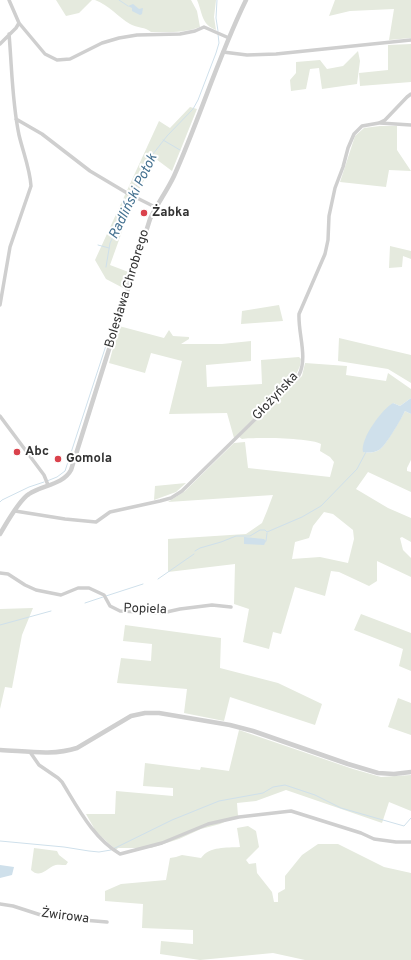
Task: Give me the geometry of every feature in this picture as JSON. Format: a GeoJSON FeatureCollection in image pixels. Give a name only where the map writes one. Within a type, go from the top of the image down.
{"type":"FeatureCollection","features":[{"type":"Feature","properties":{"kind":"street"},"geometry":{"type":"LineString","coordinates":[[9,0],[19,23],[45,54],[57,60],[70,59],[102,43],[137,35],[180,34],[195,31],[204,27],[229,38]]}},
{"type":"Feature","properties":{"kind":"street","name":"Bolesława Chrobrego"},"geometry":{"type":"LineString","coordinates":[[0,534],[27,495],[47,482],[60,480],[68,476],[75,461],[155,207],[174,176],[223,52],[246,0]]}},
{"type":"Feature","properties":{"kind":"street"},"geometry":{"type":"LineString","coordinates":[[0,44],[19,23]]}},
{"type":"Feature","properties":{"kind":"street"},"geometry":{"type":"LineString","coordinates":[[0,305],[10,247],[31,186],[16,119],[9,34]]}},
{"type":"Feature","properties":{"kind":"street"},"geometry":{"type":"LineString","coordinates":[[223,52],[247,55],[276,54],[411,40]]}},
{"type":"Feature","properties":{"kind":"street","name":"Głożyńska"},"geometry":{"type":"LineString","coordinates":[[15,511],[64,519],[96,522],[110,512],[171,498],[182,491],[299,376],[303,363],[298,322],[299,314],[325,254],[328,240],[329,216],[335,188],[348,148],[354,134],[362,126],[379,123],[385,120],[411,94]]}},
{"type":"Feature","properties":{"kind":"street"},"geometry":{"type":"LineString","coordinates":[[16,119],[42,134],[90,171],[136,198],[155,207]]}},
{"type":"Feature","properties":{"kind":"street"},"geometry":{"type":"LineString","coordinates":[[379,123],[411,124]]}},
{"type":"Feature","properties":{"kind":"street"},"geometry":{"type":"LineString","coordinates":[[0,416],[47,482]]}},
{"type":"Feature","properties":{"kind":"street","name":"Popiela"},"geometry":{"type":"LineString","coordinates":[[0,573],[8,574],[36,590],[61,595],[78,588],[89,588],[104,596],[110,606],[120,610],[162,614],[180,609],[212,605],[231,607]]}},
{"type":"Feature","properties":{"kind":"street"},"geometry":{"type":"LineString","coordinates":[[0,750],[30,752],[69,751],[77,748],[131,716],[145,713],[159,713],[230,725],[253,731],[378,773],[394,774],[411,772]]}},
{"type":"Feature","properties":{"kind":"street"},"geometry":{"type":"LineString","coordinates":[[30,752],[39,765],[62,782],[97,835],[114,851],[120,854],[162,843],[208,824],[239,817],[291,811],[374,838],[396,842],[411,842]]}},
{"type":"Feature","properties":{"kind":"street","name":"Żwirowa"},"geometry":{"type":"LineString","coordinates":[[0,904],[13,906],[47,917],[107,922]]}},
{"type":"Feature","properties":{"kind":"shaded area"},"geometry":{"type":"Polygon","coordinates":[[[56,0],[92,0],[79,13],[66,16],[56,0]]]}},
{"type":"Feature","properties":{"kind":"shaded area"},"geometry":{"type":"Polygon","coordinates":[[[95,0],[191,0],[197,11],[200,27],[182,31],[151,32],[147,29],[130,24],[105,5],[95,0]]]}},
{"type":"Feature","properties":{"kind":"shaded area"},"geometry":{"type":"Polygon","coordinates":[[[197,0],[216,0],[214,17],[216,30],[211,28],[205,22],[197,0]]]}},
{"type":"Feature","properties":{"kind":"shaded area"},"geometry":{"type":"Polygon","coordinates":[[[335,0],[411,0],[411,38],[389,40],[394,9],[350,11],[329,16],[335,0]]]}},
{"type":"Feature","properties":{"kind":"shaded area"},"geometry":{"type":"Polygon","coordinates":[[[411,44],[411,82],[360,86],[359,73],[388,70],[388,45],[411,44]]]}},
{"type":"Feature","properties":{"kind":"shaded area"},"geometry":{"type":"Polygon","coordinates":[[[358,51],[360,61],[357,84],[322,89],[319,68],[310,69],[306,89],[291,91],[290,80],[296,73],[296,62],[320,60],[327,69],[343,66],[358,51]]]}},
{"type":"Feature","properties":{"kind":"shaded area"},"geometry":{"type":"Polygon","coordinates":[[[190,107],[197,109],[172,171],[156,159],[134,198],[110,265],[131,273],[125,289],[106,279],[95,260],[159,121],[170,128],[190,107]]]}},
{"type":"Feature","properties":{"kind":"shaded area"},"geometry":{"type":"Polygon","coordinates":[[[397,126],[397,150],[411,171],[389,170],[386,187],[340,182],[355,136],[364,128],[397,126]]]}},
{"type":"Feature","properties":{"kind":"shaded area"},"geometry":{"type":"Polygon","coordinates":[[[390,246],[411,251],[411,259],[403,256],[402,267],[389,268],[390,246]]]}},
{"type":"Feature","properties":{"kind":"shaded area"},"geometry":{"type":"Polygon","coordinates":[[[279,305],[283,321],[241,324],[242,311],[279,305]]]}},
{"type":"Feature","properties":{"kind":"shaded area"},"geometry":{"type":"Polygon","coordinates":[[[119,326],[164,338],[169,330],[173,336],[189,337],[189,339],[181,344],[222,344],[251,341],[251,361],[206,365],[207,387],[262,384],[261,360],[299,357],[301,359],[300,366],[294,379],[234,438],[227,413],[169,414],[182,361],[151,353],[145,373],[109,363],[119,326]]]}},
{"type":"Feature","properties":{"kind":"shaded area"},"geometry":{"type":"Polygon","coordinates":[[[339,338],[411,355],[411,383],[388,369],[338,361],[339,338]]]}},
{"type":"Feature","properties":{"kind":"shaded area"},"geometry":{"type":"Polygon","coordinates":[[[305,363],[347,366],[346,375],[386,381],[388,373],[411,389],[411,398],[400,406],[393,403],[364,452],[375,452],[379,450],[389,438],[405,411],[411,414],[411,460],[407,471],[411,472],[411,492],[368,472],[356,489],[388,508],[411,518],[411,542],[402,537],[400,538],[403,550],[411,558],[411,577],[377,561],[377,581],[369,586],[339,572],[331,571],[325,596],[295,587],[281,634],[273,632],[269,649],[243,642],[249,609],[234,604],[235,564],[168,572],[168,539],[246,534],[262,523],[273,495],[168,502],[185,491],[234,443],[245,442],[248,468],[330,477],[334,462],[330,457],[320,451],[321,444],[295,439],[242,439],[239,437],[302,376],[305,363]],[[324,512],[313,526],[309,538],[295,542],[292,559],[320,557],[348,563],[354,539],[353,530],[333,514],[324,512]]]}},
{"type":"Feature","properties":{"kind":"shaded area"},"geometry":{"type":"Polygon","coordinates":[[[186,483],[176,492],[154,500],[155,486],[186,483]]]}},
{"type":"Feature","properties":{"kind":"shaded area"},"geometry":{"type":"Polygon","coordinates":[[[33,608],[22,635],[12,688],[5,687],[0,709],[0,609],[33,608]]]}},
{"type":"Feature","properties":{"kind":"shaded area"},"geometry":{"type":"Polygon","coordinates":[[[361,614],[411,633],[411,671],[399,666],[403,649],[354,630],[361,614]]]}},
{"type":"Feature","properties":{"kind":"shaded area"},"geometry":{"type":"Polygon","coordinates":[[[125,625],[221,638],[220,668],[278,683],[322,704],[315,725],[230,697],[224,721],[184,713],[187,689],[117,683],[121,658],[151,661],[152,644],[123,641],[125,625]]]}},
{"type":"Feature","properties":{"kind":"shaded area"},"geometry":{"type":"Polygon","coordinates":[[[398,698],[411,703],[411,735],[388,727],[398,698]]]}},
{"type":"Feature","properties":{"kind":"shaded area"},"geometry":{"type":"Polygon","coordinates":[[[239,730],[353,769],[381,777],[411,775],[411,811],[389,802],[382,823],[286,790],[256,801],[237,803],[238,816],[220,824],[201,829],[179,839],[151,848],[118,848],[116,850],[93,829],[94,828],[86,814],[115,814],[116,791],[173,796],[173,788],[143,786],[145,763],[200,770],[201,767],[229,771],[239,730]]]}},
{"type":"Feature","properties":{"kind":"shaded area"},"geometry":{"type":"Polygon","coordinates":[[[248,826],[256,831],[259,847],[246,860],[249,864],[256,863],[257,873],[272,892],[274,902],[278,902],[278,893],[285,889],[285,876],[302,855],[318,844],[338,844],[384,867],[411,873],[411,960],[305,960],[273,953],[200,960],[160,954],[161,941],[193,944],[193,930],[142,928],[143,904],[105,901],[105,891],[121,884],[166,880],[170,858],[182,855],[201,858],[209,851],[240,847],[237,828],[248,826]]]}},
{"type":"Feature","properties":{"kind":"shaded area"},"geometry":{"type":"Polygon","coordinates":[[[34,848],[57,851],[59,855],[68,862],[66,865],[54,865],[40,873],[34,872],[31,870],[34,848]]]}},
{"type":"Feature","properties":{"kind":"water"},"geometry":{"type":"Polygon","coordinates":[[[133,4],[139,9],[143,8],[142,14],[140,15],[132,11],[132,8],[128,6],[133,4]]]}},
{"type":"Feature","properties":{"kind":"water"},"geometry":{"type":"Polygon","coordinates":[[[411,398],[411,414],[405,411],[401,420],[382,448],[369,453],[363,452],[363,446],[368,432],[383,411],[393,403],[400,406],[411,398]]]}},
{"type":"Feature","properties":{"kind":"water"},"geometry":{"type":"Polygon","coordinates":[[[244,537],[264,539],[266,541],[264,545],[244,544],[244,537]]]}},
{"type":"Feature","properties":{"kind":"water"},"geometry":{"type":"Polygon","coordinates":[[[0,865],[14,867],[12,875],[0,878],[0,865]]]}},
{"type":"Feature","properties":{"kind":"waterway"},"geometry":{"type":"LineString","coordinates":[[119,0],[128,6]]}},
{"type":"Feature","properties":{"kind":"waterway","name":"Radliński Potok"},"geometry":{"type":"LineString","coordinates":[[217,0],[216,18],[218,31]]}},
{"type":"Feature","properties":{"kind":"waterway","name":"Radliński Potok"},"geometry":{"type":"LineString","coordinates":[[132,194],[153,154],[167,136],[193,109],[198,100],[216,53],[219,43],[218,34]]}},
{"type":"Feature","properties":{"kind":"waterway"},"geometry":{"type":"LineString","coordinates":[[163,140],[180,150]]}},
{"type":"Feature","properties":{"kind":"waterway","name":"Radliński Potok"},"geometry":{"type":"LineString","coordinates":[[106,267],[110,243],[131,196]]}},
{"type":"Feature","properties":{"kind":"waterway"},"geometry":{"type":"LineString","coordinates":[[98,245],[109,248]]}},
{"type":"Feature","properties":{"kind":"waterway"},"geometry":{"type":"LineString","coordinates":[[47,481],[57,477],[65,471],[114,321]]}},
{"type":"Feature","properties":{"kind":"waterway"},"geometry":{"type":"LineString","coordinates":[[195,551],[236,536],[250,536],[260,530],[265,530],[267,532],[302,517],[321,506],[357,469],[366,452]]}},
{"type":"Feature","properties":{"kind":"waterway"},"geometry":{"type":"LineString","coordinates":[[0,502],[29,487],[44,482]]}},
{"type":"Feature","properties":{"kind":"waterway"},"geometry":{"type":"LineString","coordinates":[[266,541],[267,533]]}},
{"type":"Feature","properties":{"kind":"waterway"},"geometry":{"type":"LineString","coordinates":[[158,579],[194,554]]}},
{"type":"Feature","properties":{"kind":"waterway"},"geometry":{"type":"LineString","coordinates":[[106,596],[143,584]]}},
{"type":"Feature","properties":{"kind":"waterway"},"geometry":{"type":"LineString","coordinates":[[85,603],[103,597]]}},
{"type":"Feature","properties":{"kind":"waterway"},"geometry":{"type":"LineString","coordinates":[[0,625],[51,611]]}},
{"type":"Feature","properties":{"kind":"waterway"},"geometry":{"type":"LineString","coordinates":[[113,849],[172,820],[219,801],[263,793],[273,787],[285,785],[315,795],[341,808],[404,826],[411,818]]}},
{"type":"Feature","properties":{"kind":"waterway"},"geometry":{"type":"LineString","coordinates":[[0,841],[99,852],[111,850]]}},
{"type":"Feature","properties":{"kind":"place","name":"Żabka"},"geometry":{"type":"Point","coordinates":[144,213]}},
{"type":"Feature","properties":{"kind":"place","name":"Abc"},"geometry":{"type":"Point","coordinates":[17,452]}},
{"type":"Feature","properties":{"kind":"place","name":"Gomola"},"geometry":{"type":"Point","coordinates":[58,459]}}]}
